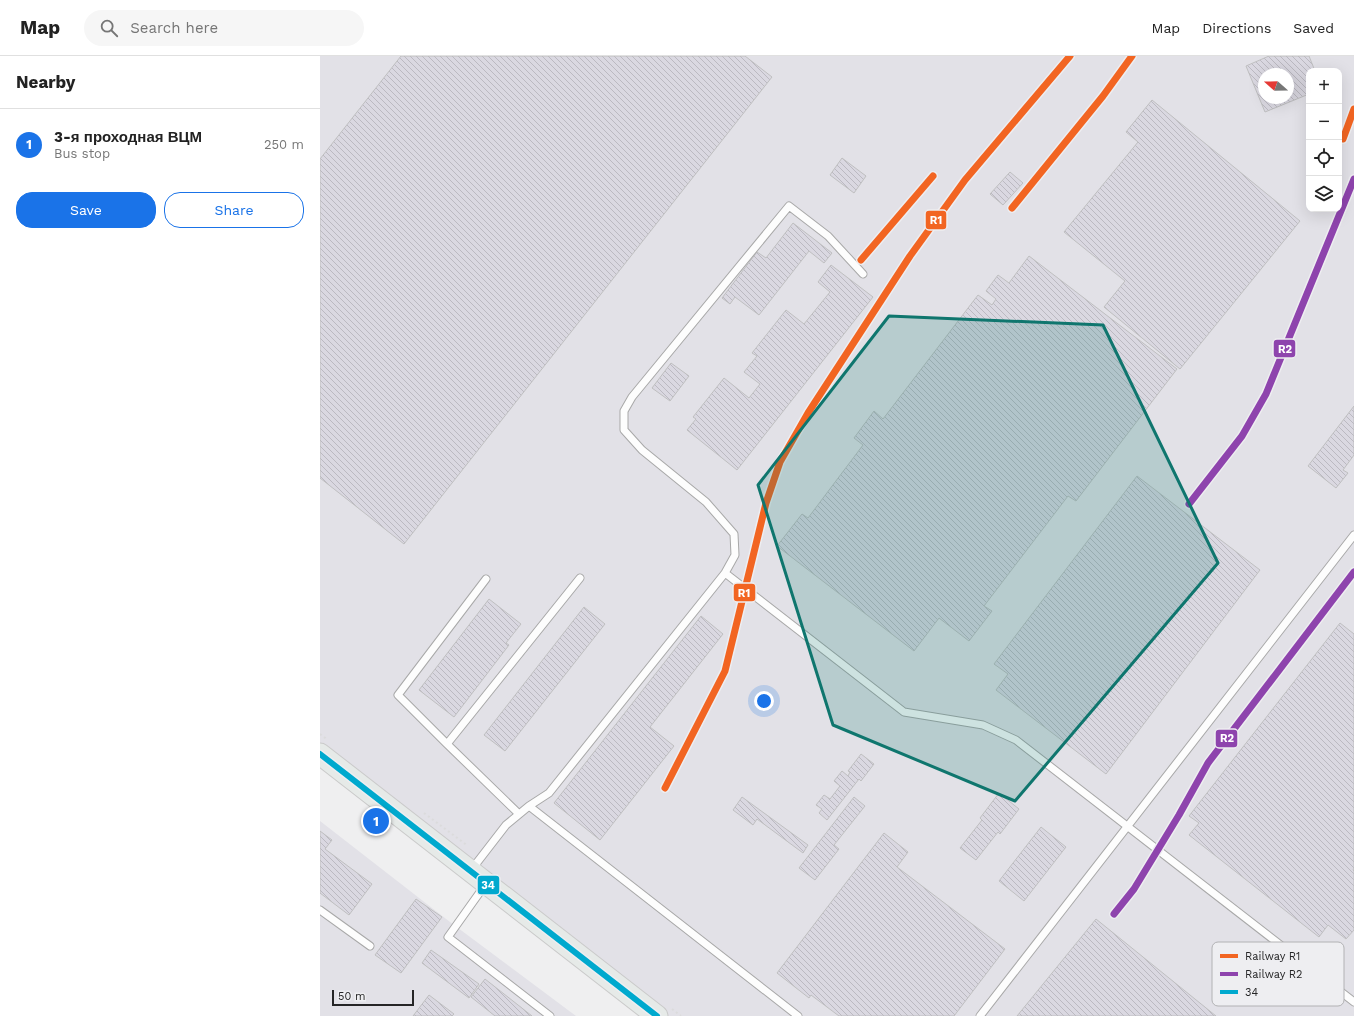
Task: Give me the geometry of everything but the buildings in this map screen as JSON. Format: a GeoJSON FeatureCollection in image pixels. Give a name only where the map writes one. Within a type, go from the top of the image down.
{"type":"FeatureCollection","features":[{"type":"Feature","properties":{"kind":"main road"},"geometry":{"type":"LineString","coordinates":[[320,754],[648,1011]]}},
{"type":"Feature","properties":{"kind":"lane"},"geometry":{"type":"LineString","coordinates":[[470,871],[506,825],[528,806],[549,793],[725,573],[735,556],[734,534],[706,502],[642,450],[624,430],[624,411],[632,397],[789,206],[828,236],[863,274]]}},
{"type":"Feature","properties":{"kind":"lane"},"geometry":{"type":"LineString","coordinates":[[980,1016],[1354,535]]}},
{"type":"Feature","properties":{"kind":"lane"},"geometry":{"type":"LineString","coordinates":[[725,573],[904,712],[983,725],[1016,740],[1276,942]]}},
{"type":"Feature","properties":{"kind":"lane"},"geometry":{"type":"LineString","coordinates":[[447,744],[580,578]]}},
{"type":"Feature","properties":{"kind":"lane"},"geometry":{"type":"LineString","coordinates":[[486,579],[398,695],[519,814]]}},
{"type":"Feature","properties":{"kind":"lane"},"geometry":{"type":"LineString","coordinates":[[528,806],[798,1016]]}},
{"type":"Feature","properties":{"kind":"lane"},"geometry":{"type":"LineString","coordinates":[[487,884],[448,937],[550,1016]]}},
{"type":"Feature","properties":{"kind":"lane"},"geometry":{"type":"LineString","coordinates":[[320,910],[370,946]]}},
{"type":"Feature","properties":{"kind":"lane"},"geometry":{"type":"LineString","coordinates":[[1344,994],[1354,1002]]}},
{"type":"Feature","properties":{"kind":"highlighted area"},"geometry":{"type":"Polygon","coordinates":[[[889,316],[1103,325],[1218,563],[1015,801],[833,725],[758,485],[889,316]]]}},
{"type":"Feature","properties":{"kind":"shaded area"},"geometry":{"type":"Polygon","coordinates":[[[320,56],[1354,56],[1354,1016],[657,1016],[320,755],[320,56]]]}},
{"type":"Feature","properties":{"kind":"shaded area"},"geometry":{"type":"Polygon","coordinates":[[[320,821],[450,922],[576,1016],[320,1016],[320,821]]]}},
{"type":"Feature","properties":{"kind":"rail line","name":"R1"},"geometry":{"type":"LineString","coordinates":[[665,788],[725,671],[766,503],[780,462],[808,413],[910,256],[965,180],[1070,56]]}},
{"type":"Feature","properties":{"kind":"rail line","name":"R1"},"geometry":{"type":"LineString","coordinates":[[1012,208],[1103,96],[1132,56]]}},
{"type":"Feature","properties":{"kind":"rail line","name":"R1"},"geometry":{"type":"LineString","coordinates":[[1343,139],[1354,109]]}},
{"type":"Feature","properties":{"kind":"rail line","name":"R1"},"geometry":{"type":"LineString","coordinates":[[861,260],[933,176]]}},
{"type":"Feature","properties":{"kind":"rail line","name":"R2"},"geometry":{"type":"LineString","coordinates":[[1189,504],[1242,436],[1266,394],[1354,179]]}},
{"type":"Feature","properties":{"kind":"rail line","name":"R2"},"geometry":{"type":"LineString","coordinates":[[1114,914],[1134,889],[1179,815],[1208,763],[1354,572]]}},
{"type":"Feature","properties":{"kind":"transit line","name":"34"},"geometry":{"type":"LineString","coordinates":[[320,754],[657,1016]]}},
{"type":"Feature","properties":{"kind":"place","name":"3-я проходная ВЦМ"},"geometry":{"type":"Point","coordinates":[376,821]}}]}
